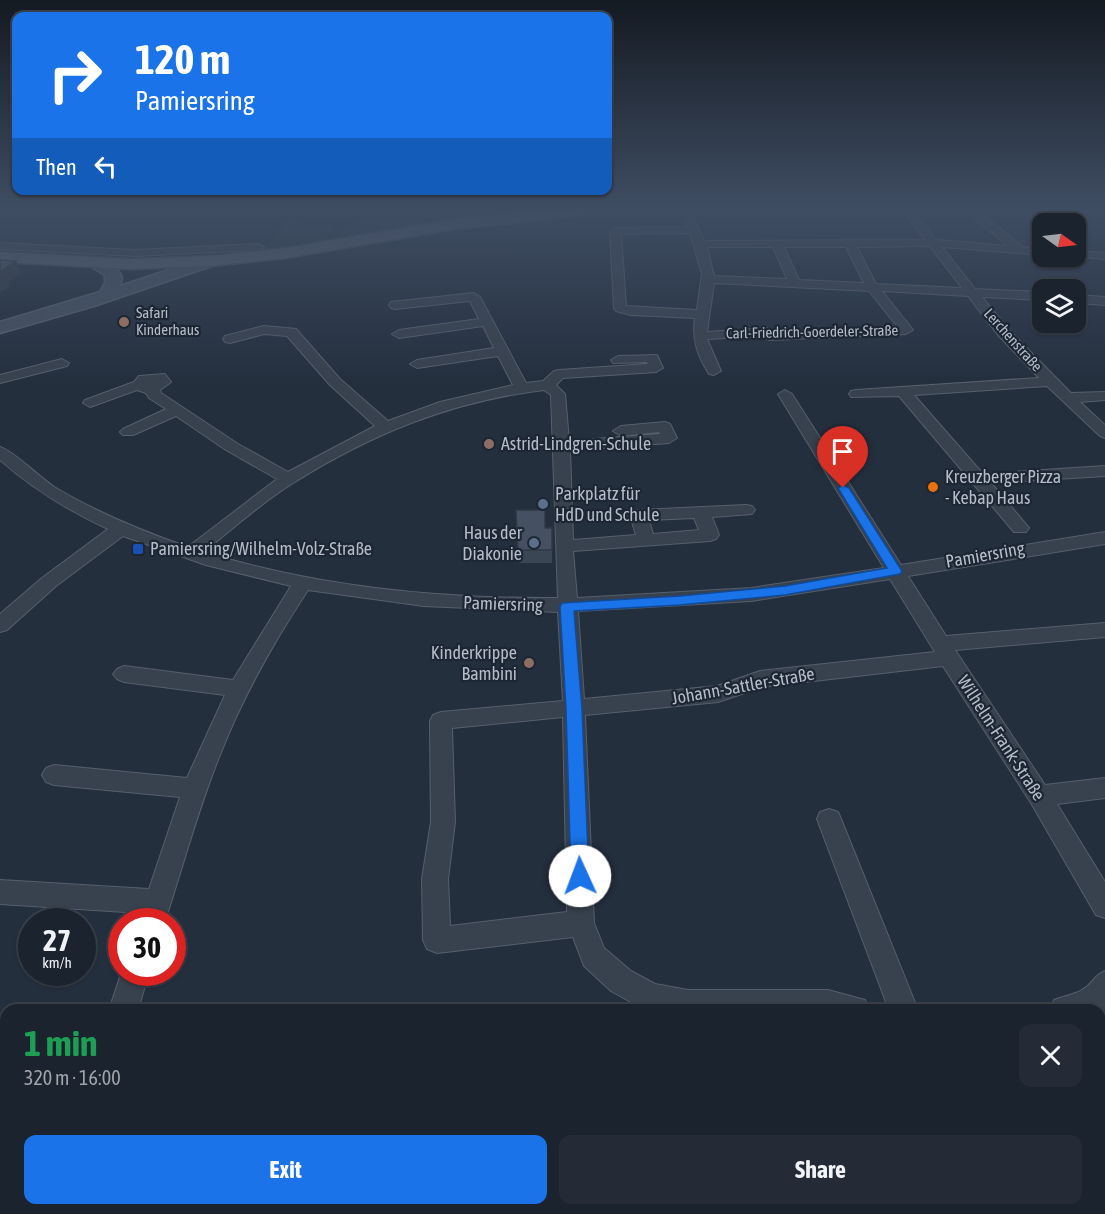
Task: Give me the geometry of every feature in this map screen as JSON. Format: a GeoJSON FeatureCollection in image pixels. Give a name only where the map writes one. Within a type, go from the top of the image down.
{"type":"FeatureCollection","features":[{"type":"Feature","properties":{"kind":"main road"},"geometry":{"type":"LineString","coordinates":[[106,267],[110,268],[114,275],[114,285],[106,296]]}},
{"type":"Feature","properties":{"kind":"main road"},"geometry":{"type":"LineString","coordinates":[[106,296],[152,267]]}},
{"type":"Feature","properties":{"kind":"main road"},"geometry":{"type":"LineString","coordinates":[[131,287],[160,270],[161,267]]}},
{"type":"Feature","properties":{"kind":"main road"},"geometry":{"type":"LineString","coordinates":[[0,328],[194,267]]}},
{"type":"Feature","properties":{"kind":"street"},"geometry":{"type":"LineString","coordinates":[[616,267],[620,308],[631,311],[701,314]]}},
{"type":"Feature","properties":{"kind":"street"},"geometry":{"type":"LineString","coordinates":[[706,267],[709,279],[701,314],[699,336],[704,355],[714,371]]}},
{"type":"Feature","properties":{"kind":"street"},"geometry":{"type":"LineString","coordinates":[[787,267],[795,285]]}},
{"type":"Feature","properties":{"kind":"street"},"geometry":{"type":"LineString","coordinates":[[862,267],[872,287]]}},
{"type":"Feature","properties":{"kind":"street","name":"Lerchenstraße"},"geometry":{"type":"LineString","coordinates":[[952,267],[1003,332],[1050,382],[1105,433]]}},
{"type":"Feature","properties":{"kind":"street"},"geometry":{"type":"LineString","coordinates":[[709,279],[1032,295]]}},
{"type":"Feature","properties":{"kind":"street","name":"Carl-Friedrich-Goerdeler-Straße"},"geometry":{"type":"LineString","coordinates":[[699,336],[767,332],[769,336],[906,330],[872,287]]}},
{"type":"Feature","properties":{"kind":"street"},"geometry":{"type":"LineString","coordinates":[[395,305],[474,297],[521,387]]}},
{"type":"Feature","properties":{"kind":"street"},"geometry":{"type":"LineString","coordinates":[[1086,300],[1105,301]]}},
{"type":"Feature","properties":{"kind":"street"},"geometry":{"type":"LineString","coordinates":[[399,334],[487,322]]}},
{"type":"Feature","properties":{"kind":"street"},"geometry":{"type":"LineString","coordinates":[[230,339],[264,330],[291,332],[335,382],[386,427]]}},
{"type":"Feature","properties":{"kind":"street"},"geometry":{"type":"LineString","coordinates":[[190,554],[289,479],[360,438],[443,406],[521,387],[547,385],[559,374],[620,365],[612,344]]}},
{"type":"Feature","properties":{"kind":"street"},"geometry":{"type":"LineString","coordinates":[[417,364],[502,351]]}},
{"type":"Feature","properties":{"kind":"street"},"geometry":{"type":"LineString","coordinates":[[0,379],[62,363]]}},
{"type":"Feature","properties":{"kind":"street"},"geometry":{"type":"LineString","coordinates":[[856,394],[1050,382]]}},
{"type":"Feature","properties":{"kind":"street"},"geometry":{"type":"LineString","coordinates":[[547,385],[558,394],[562,446],[564,546],[574,709],[581,924],[594,957],[651,1004],[828,1004]]}},
{"type":"Feature","properties":{"kind":"street"},"geometry":{"type":"LineString","coordinates":[[90,403],[146,386],[154,395],[232,447],[289,479]]}},
{"type":"Feature","properties":{"kind":"street"},"geometry":{"type":"LineString","coordinates":[[903,391],[1020,528]]}},
{"type":"Feature","properties":{"kind":"street","name":"Wilhelm-Frank-Straße"},"geometry":{"type":"LineString","coordinates":[[785,394],[945,651],[1039,796],[1105,906]]}},
{"type":"Feature","properties":{"kind":"street"},"geometry":{"type":"LineString","coordinates":[[1068,398],[1105,396]]}},
{"type":"Feature","properties":{"kind":"street"},"geometry":{"type":"LineString","coordinates":[[128,432],[177,410]]}},
{"type":"Feature","properties":{"kind":"street"},"geometry":{"type":"LineString","coordinates":[[562,446],[621,430]]}},
{"type":"Feature","properties":{"kind":"street","name":"Pamiersring"},"geometry":{"type":"LineString","coordinates":[[4,461],[76,506],[120,529],[190,554],[237,568],[303,582],[384,596],[442,602],[567,607],[680,601],[785,590],[1035,546],[1105,538]]}},
{"type":"Feature","properties":{"kind":"street"},"geometry":{"type":"LineString","coordinates":[[977,479],[1105,471]]}},
{"type":"Feature","properties":{"kind":"street"},"geometry":{"type":"LineString","coordinates":[[646,539],[639,515],[746,510]]}},
{"type":"Feature","properties":{"kind":"street"},"geometry":{"type":"LineString","coordinates":[[564,546],[710,535],[700,512]]}},
{"type":"Feature","properties":{"kind":"street"},"geometry":{"type":"LineString","coordinates":[[3,618],[120,529]]}},
{"type":"Feature","properties":{"kind":"street"},"geometry":{"type":"LineString","coordinates":[[156,908],[196,789],[219,730],[267,635],[303,582]]}},
{"type":"Feature","properties":{"kind":"street","name":"Johann-Sattler-Straße"},"geometry":{"type":"LineString","coordinates":[[581,924],[437,940],[435,879],[443,822],[441,721],[718,694],[760,679],[1105,630]]}},
{"type":"Feature","properties":{"kind":"street"},"geometry":{"type":"LineString","coordinates":[[124,674],[240,689]]}},
{"type":"Feature","properties":{"kind":"street"},"geometry":{"type":"LineString","coordinates":[[54,775],[196,789]]}},
{"type":"Feature","properties":{"kind":"street"},"geometry":{"type":"LineString","coordinates":[[1039,796],[1105,788]]}},
{"type":"Feature","properties":{"kind":"street"},"geometry":{"type":"LineString","coordinates":[[829,819],[902,1004]]}},
{"type":"Feature","properties":{"kind":"street"},"geometry":{"type":"LineString","coordinates":[[0,892],[131,908]]}},
{"type":"Feature","properties":{"kind":"street"},"geometry":{"type":"LineString","coordinates":[[125,1004],[131,986]]}},
{"type":"Feature","properties":{"kind":"building","name":"Haus der Diakonie"},"geometry":{"type":"Polygon","coordinates":[[[516,510],[545,510],[545,528],[552,528],[552,550],[518,550],[516,510]]]}},
{"type":"Feature","properties":{"kind":"place","name":"Safari Kinderhaus"},"geometry":{"type":"Point","coordinates":[124,322]}},
{"type":"Feature","properties":{"kind":"place","name":"Astrid-Lindgren-Schule"},"geometry":{"type":"Point","coordinates":[489,444]}},
{"type":"Feature","properties":{"kind":"place","name":"Kreuzberger Pizza - Kebap Haus"},"geometry":{"type":"Point","coordinates":[933,487]}},
{"type":"Feature","properties":{"kind":"place","name":"Parkplatz für HdD und Schule"},"geometry":{"type":"Point","coordinates":[543,504]}},
{"type":"Feature","properties":{"kind":"place","name":"Haus der Diakonie"},"geometry":{"type":"Point","coordinates":[534,543]}},
{"type":"Feature","properties":{"kind":"place","name":"Pamiersring/Wilhelm-Volz-Straße"},"geometry":{"type":"Point","coordinates":[138,549]}},
{"type":"Feature","properties":{"kind":"place","name":"Kinderkrippe Bambini"},"geometry":{"type":"Point","coordinates":[529,663]}},
{"type":"Feature","properties":{"kind":"route"},"geometry":{"type":"LineString","coordinates":[[580,876],[574,709],[567,607],[680,601],[785,590],[896,571],[843,488]]}}]}
